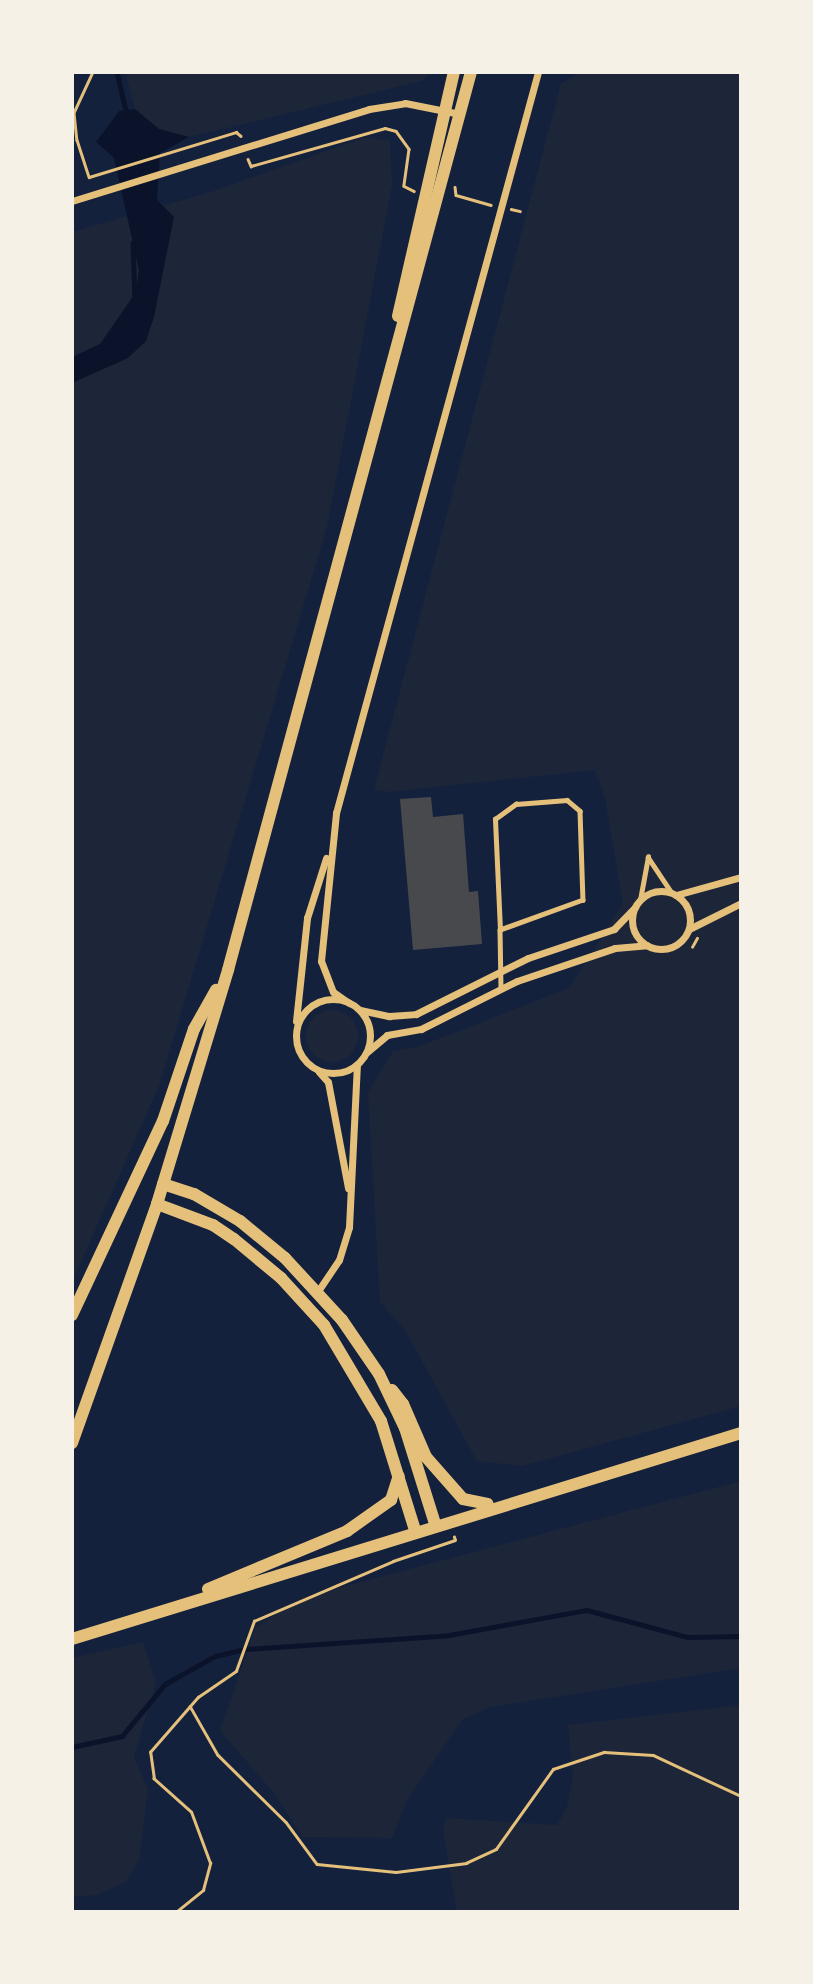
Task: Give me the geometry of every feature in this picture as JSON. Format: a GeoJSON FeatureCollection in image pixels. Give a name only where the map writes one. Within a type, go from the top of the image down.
{"type":"FeatureCollection","features":[{"type":"Feature","properties":{"kind":"main road"},"geometry":{"type":"LineString","coordinates":[[392,351],[401,290],[454,72]]}},
{"type":"Feature","properties":{"kind":"main road"},"geometry":{"type":"LineString","coordinates":[[72,1443],[157,1204],[228,970],[392,351],[419,270],[471,72]]}},
{"type":"Feature","properties":{"kind":"main road"},"geometry":{"type":"LineString","coordinates":[[72,1315],[163,1121],[194,1029],[228,970]]}},
{"type":"Feature","properties":{"kind":"main road"},"geometry":{"type":"LineString","coordinates":[[163,1184],[194,1194],[240,1221],[318,1291],[403,1404],[426,1457],[463,1499],[480,1504],[502,1503]]}},
{"type":"Feature","properties":{"kind":"main road"},"geometry":{"type":"LineString","coordinates":[[157,1204],[213,1226],[234,1239],[305,1303],[362,1384],[400,1472],[415,1531]]}},
{"type":"Feature","properties":{"kind":"main road"},"geometry":{"type":"LineString","coordinates":[[305,1303],[318,1291]]}},
{"type":"Feature","properties":{"kind":"main road"},"geometry":{"type":"LineString","coordinates":[[379,1374],[405,1428],[435,1524]]}},
{"type":"Feature","properties":{"kind":"main road"},"geometry":{"type":"LineString","coordinates":[[72,1639],[502,1503],[741,1433]]}},
{"type":"Feature","properties":{"kind":"main road"},"geometry":{"type":"LineString","coordinates":[[170,1608],[259,1564],[347,1531],[391,1500],[400,1472]]}},
{"type":"Feature","properties":{"kind":"street"},"geometry":{"type":"LineString","coordinates":[[351,1202],[328,1082],[302,1058],[295,1039],[307,918],[331,841],[538,72]]}},
{"type":"Feature","properties":{"kind":"street"},"geometry":{"type":"LineString","coordinates":[[72,201],[369,109],[405,103],[460,114]]}},
{"type":"Feature","properties":{"kind":"street"},"geometry":{"type":"LineString","coordinates":[[331,841],[321,961],[333,992],[360,1010],[389,1016],[416,1014],[501,970],[614,929],[640,900],[657,892],[674,894],[741,877]]}},
{"type":"Feature","properties":{"kind":"street"},"geometry":{"type":"LineString","coordinates":[[674,894],[689,913],[689,929]]}},
{"type":"Feature","properties":{"kind":"street"},"geometry":{"type":"LineString","coordinates":[[318,1071],[338,1074],[357,1065],[377,1040],[421,1029],[501,988],[615,948],[648,945],[661,949],[675,945],[689,929],[741,903]]}},
{"type":"Feature","properties":{"kind":"street"},"geometry":{"type":"LineString","coordinates":[[635,907],[635,933],[648,945]]}},
{"type":"Feature","properties":{"kind":"street"},"geometry":{"type":"LineString","coordinates":[[295,1039],[302,1014],[312,1005],[324,1000],[349,1003]]}},
{"type":"Feature","properties":{"kind":"street"},"geometry":{"type":"LineString","coordinates":[[360,1010],[370,1030],[367,1052]]}},
{"type":"Feature","properties":{"kind":"street"},"geometry":{"type":"LineString","coordinates":[[318,1291],[346,1242],[351,1202],[357,1065]]}},
{"type":"Feature","properties":{"kind":"lane"},"geometry":{"type":"LineString","coordinates":[[500,930],[583,900],[576,803],[516,804],[495,820],[501,988]]}},
{"type":"Feature","properties":{"kind":"lane"},"geometry":{"type":"LineString","coordinates":[[640,900],[647,854],[674,894]]}},
{"type":"Feature","properties":{"kind":"path"},"geometry":{"type":"LineString","coordinates":[[93,72],[74,113],[89,177],[236,132],[241,135]]}},
{"type":"Feature","properties":{"kind":"path"},"geometry":{"type":"LineString","coordinates":[[249,162],[251,166],[385,128],[396,131],[410,149],[404,186],[412,190]]}},
{"type":"Feature","properties":{"kind":"path"},"geometry":{"type":"LineString","coordinates":[[450,185],[455,187],[456,195],[486,203]]}},
{"type":"Feature","properties":{"kind":"path"},"geometry":{"type":"LineString","coordinates":[[176,1912],[203,1890],[210,1863],[191,1812],[154,1779],[149,1760],[157,1743],[190,1706],[236,1671],[254,1622],[293,1601],[383,1569],[393,1561],[455,1540],[453,1534]]}},
{"type":"Feature","properties":{"kind":"path"},"geometry":{"type":"LineString","coordinates":[[190,1706],[218,1755],[286,1822],[317,1864],[396,1872],[466,1863],[496,1849],[553,1769],[604,1752],[653,1755],[741,1796]]}},
{"type":"Feature","properties":{"kind":"shaded area"},"geometry":{"type":"Polygon","coordinates":[[[125,72],[430,72],[422,81],[189,137],[159,129],[135,109],[125,72]]]}},
{"type":"Feature","properties":{"kind":"shaded area"},"geometry":{"type":"Polygon","coordinates":[[[580,72],[741,72],[741,1406],[522,1466],[477,1461],[405,1330],[380,1302],[368,1092],[393,1051],[420,1046],[569,988],[623,904],[605,798],[595,770],[389,792],[374,789],[561,84],[580,72]]]}},
{"type":"Feature","properties":{"kind":"shaded area"},"geometry":{"type":"Polygon","coordinates":[[[135,109],[159,129],[189,137],[160,153],[157,200],[174,217],[154,317],[146,341],[128,358],[72,383],[72,357],[100,344],[136,292],[139,270],[114,158],[96,142],[119,111],[135,109]]]}},
{"type":"Feature","properties":{"kind":"shaded area"},"geometry":{"type":"Polygon","coordinates":[[[366,137],[390,141],[392,185],[327,527],[159,1086],[72,1282],[72,232],[214,191],[366,137]]]}},
{"type":"Feature","properties":{"kind":"shaded area"},"geometry":{"type":"Polygon","coordinates":[[[332,1010],[342,1012],[350,1018],[356,1026],[356,1046],[350,1054],[342,1060],[332,1062],[322,1060],[314,1054],[308,1046],[306,1036],[308,1026],[314,1018],[322,1012],[332,1010]]]}},
{"type":"Feature","properties":{"kind":"shaded area"},"geometry":{"type":"Polygon","coordinates":[[[741,1481],[741,1668],[490,1707],[462,1720],[407,1800],[392,1838],[303,1837],[274,1793],[220,1731],[256,1627],[305,1597],[741,1481]]]}},
{"type":"Feature","properties":{"kind":"shaded area"},"geometry":{"type":"Polygon","coordinates":[[[143,1642],[156,1683],[134,1757],[148,1789],[139,1860],[126,1882],[96,1895],[72,1897],[72,1658],[143,1642]]]}},
{"type":"Feature","properties":{"kind":"shaded area"},"geometry":{"type":"Polygon","coordinates":[[[741,1705],[741,1912],[457,1912],[443,1830],[446,1818],[557,1825],[567,1807],[573,1777],[568,1725],[741,1705]]]}},
{"type":"Feature","properties":{"kind":"building"},"geometry":{"type":"Polygon","coordinates":[[[431,797],[433,817],[463,814],[469,892],[478,891],[482,944],[413,950],[400,799],[431,797]]]}},
{"type":"Feature","properties":{"kind":"waterway"},"geometry":{"type":"LineString","coordinates":[[117,72],[127,115]]}},
{"type":"Feature","properties":{"kind":"waterway"},"geometry":{"type":"LineString","coordinates":[[133,243],[135,300]]}},
{"type":"Feature","properties":{"kind":"waterway"},"geometry":{"type":"LineString","coordinates":[[72,1747],[122,1736],[165,1684],[215,1656],[246,1649],[449,1635],[587,1610],[688,1637],[741,1636]]}}]}
